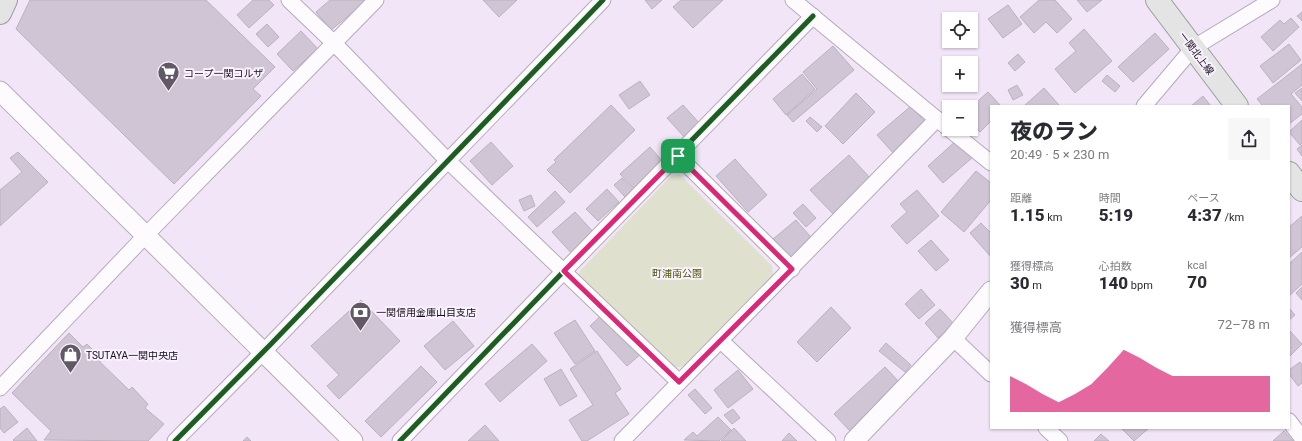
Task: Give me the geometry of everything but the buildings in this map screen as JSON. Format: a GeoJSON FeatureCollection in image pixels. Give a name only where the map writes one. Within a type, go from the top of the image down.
{"type":"FeatureCollection","features":[{"type":"Feature","properties":{"kind":"main road"},"geometry":{"type":"LineString","coordinates":[[0,13],[6,0]]}},
{"type":"Feature","properties":{"kind":"main road","name":"一関北上線"},"geometry":{"type":"LineString","coordinates":[[1157,0],[1236,105]]}},
{"type":"Feature","properties":{"kind":"main road"},"geometry":{"type":"LineString","coordinates":[[1290,175],[1302,190]]}},
{"type":"Feature","properties":{"kind":"street"},"geometry":{"type":"LineString","coordinates":[[289,0],[334,43],[448,160],[679,382]]}},
{"type":"Feature","properties":{"kind":"street"},"geometry":{"type":"LineString","coordinates":[[0,388],[145,236],[376,0]]}},
{"type":"Feature","properties":{"kind":"street"},"geometry":{"type":"LineString","coordinates":[[175,441],[603,0]]}},
{"type":"Feature","properties":{"kind":"street"},"geometry":{"type":"LineString","coordinates":[[793,0],[942,123]]}},
{"type":"Feature","properties":{"kind":"street"},"geometry":{"type":"LineString","coordinates":[[1145,105],[1193,48],[1272,0]]}},
{"type":"Feature","properties":{"kind":"street"},"geometry":{"type":"LineString","coordinates":[[400,441],[813,16]]}},
{"type":"Feature","properties":{"kind":"street"},"geometry":{"type":"LineString","coordinates":[[0,91],[262,353],[353,441]]}},
{"type":"Feature","properties":{"kind":"street"},"geometry":{"type":"LineString","coordinates":[[622,441],[679,382],[722,341],[937,119]]}},
{"type":"Feature","properties":{"kind":"street"},"geometry":{"type":"LineString","coordinates":[[958,136],[990,162]]}},
{"type":"Feature","properties":{"kind":"street"},"geometry":{"type":"LineString","coordinates":[[678,156],[792,269]]}},
{"type":"Feature","properties":{"kind":"street"},"geometry":{"type":"LineString","coordinates":[[854,441],[953,338],[990,292]]}},
{"type":"Feature","properties":{"kind":"street"},"geometry":{"type":"LineString","coordinates":[[953,338],[990,373]]}},
{"type":"Feature","properties":{"kind":"street"},"geometry":{"type":"LineString","coordinates":[[722,341],[828,441]]}},
{"type":"Feature","properties":{"kind":"street"},"geometry":{"type":"LineString","coordinates":[[1290,422],[1302,438]]}},
{"type":"Feature","properties":{"kind":"street"},"geometry":{"type":"LineString","coordinates":[[1047,429],[1060,441]]}},
{"type":"Feature","properties":{"kind":"green space","name":"町浦南公園"},"geometry":{"type":"Polygon","coordinates":[[[680,175],[772,266],[773,277],[685,366],[672,368],[578,279],[580,271],[671,176],[680,175]]]}},
{"type":"Feature","properties":{"kind":"cycle path"},"geometry":{"type":"LineString","coordinates":[[175,441],[271,344],[603,0]]}},
{"type":"Feature","properties":{"kind":"cycle path"},"geometry":{"type":"LineString","coordinates":[[400,441],[813,16]]}},
{"type":"Feature","properties":{"kind":"place","name":"コープ一関コルザ"},"geometry":{"type":"Point","coordinates":[169,92]}},
{"type":"Feature","properties":{"kind":"place","name":"一関信用金庫山目支店"},"geometry":{"type":"Point","coordinates":[361,332]}},
{"type":"Feature","properties":{"kind":"place","name":"TSUTAYA一関中央店"},"geometry":{"type":"Point","coordinates":[71,374]}},
{"type":"Feature","properties":{"kind":"route"},"geometry":{"type":"LineString","coordinates":[[678,156],[792,269],[722,341],[679,382],[564,271],[678,156]]}}]}
